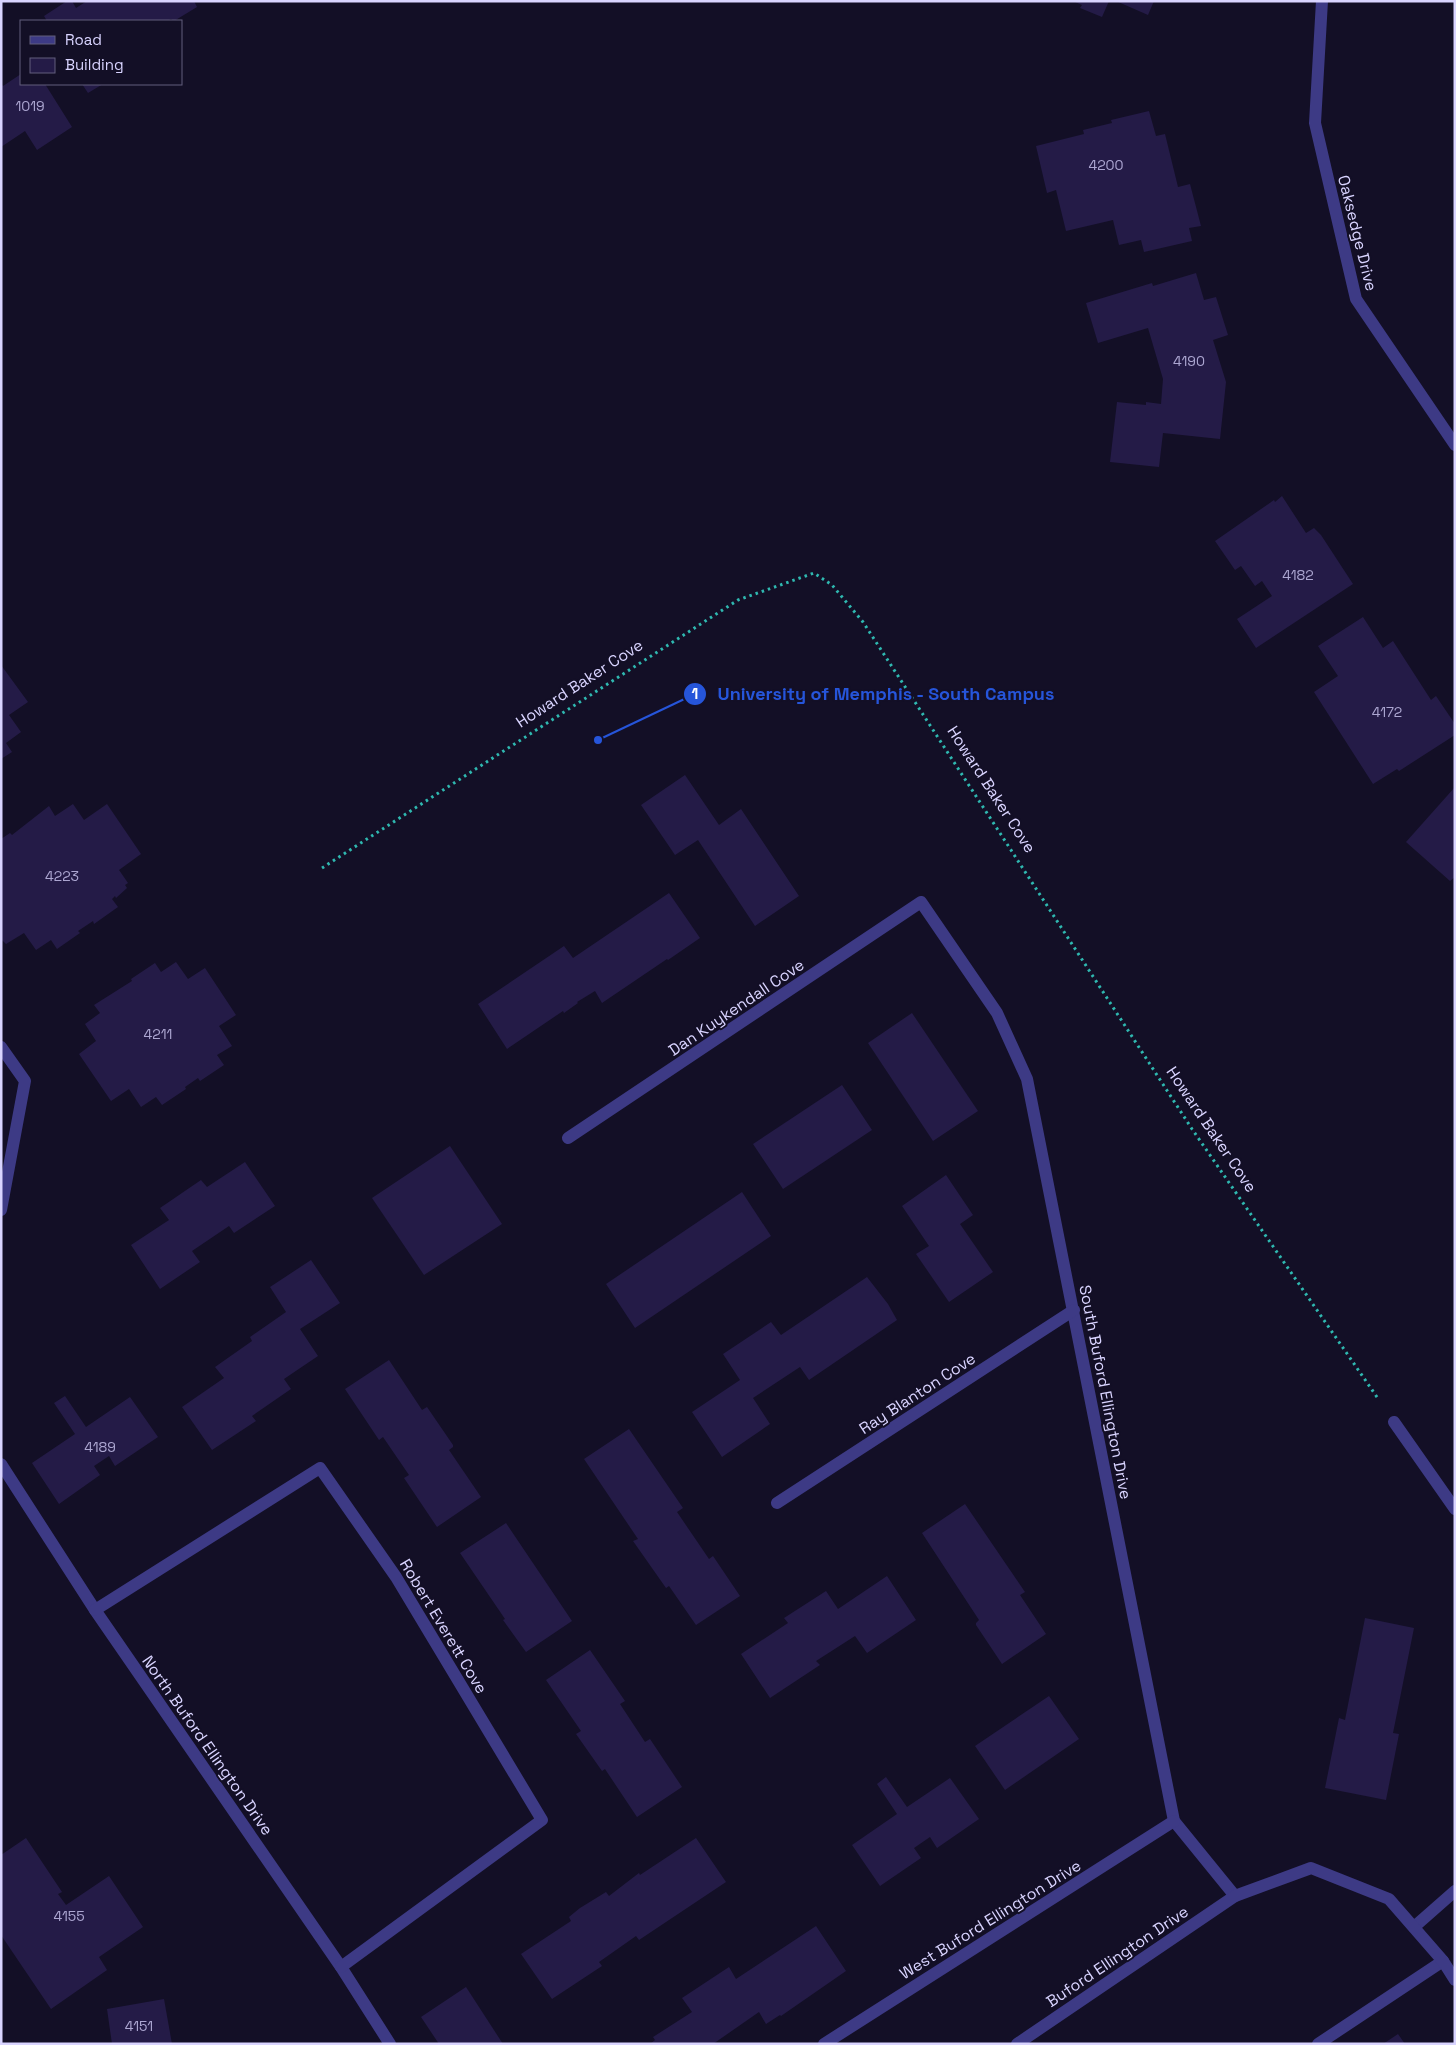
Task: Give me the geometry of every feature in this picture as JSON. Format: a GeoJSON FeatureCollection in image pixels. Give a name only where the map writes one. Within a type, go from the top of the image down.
{"type":"FeatureCollection","features":[{"type":"Feature","properties":{"kind":"street","name":"Oaksedge Drive"},"geometry":{"type":"LineString","coordinates":[[1322,1],[1315,124],[1356,298],[1455,445]]}},
{"type":"Feature","properties":{"kind":"street","name":"Dan Kuykendall Cove"},"geometry":{"type":"LineString","coordinates":[[568,1138],[921,902]]}},
{"type":"Feature","properties":{"kind":"street","name":"South Buford Ellington Drive"},"geometry":{"type":"LineString","coordinates":[[921,902],[998,1013],[1027,1079],[1174,1821],[1235,1896]]}},
{"type":"Feature","properties":{"kind":"street"},"geometry":{"type":"LineString","coordinates":[[1,1047],[25,1081],[1,1210]]}},
{"type":"Feature","properties":{"kind":"street","name":"Ray Blanton Cove"},"geometry":{"type":"LineString","coordinates":[[777,1503],[1074,1310]]}},
{"type":"Feature","properties":{"kind":"street"},"geometry":{"type":"LineString","coordinates":[[1394,1422],[1455,1509]]}},
{"type":"Feature","properties":{"kind":"street","name":"North Buford Ellington Drive"},"geometry":{"type":"LineString","coordinates":[[1,1464],[95,1610],[341,1967],[390,2044]]}},
{"type":"Feature","properties":{"kind":"street","name":"Robert Everett Cove"},"geometry":{"type":"LineString","coordinates":[[95,1610],[320,1468],[396,1577],[542,1820],[341,1967]]}},
{"type":"Feature","properties":{"kind":"street","name":"West Buford Ellington Drive"},"geometry":{"type":"LineString","coordinates":[[824,2044],[1174,1821]]}},
{"type":"Feature","properties":{"kind":"street","name":"Buford Ellington Drive"},"geometry":{"type":"LineString","coordinates":[[1017,2044],[1235,1896],[1310,1868],[1389,1899],[1443,1961],[1455,1980]]}},
{"type":"Feature","properties":{"kind":"street"},"geometry":{"type":"LineString","coordinates":[[1414,1927],[1455,1891]]}},
{"type":"Feature","properties":{"kind":"street"},"geometry":{"type":"LineString","coordinates":[[1318,2044],[1443,1961]]}},
{"type":"Feature","properties":{"kind":"path","name":"Howard Baker Cove"},"geometry":{"type":"LineString","coordinates":[[322,868],[738,600],[814,573],[832,585],[863,622],[1192,1129],[1394,1422]]}},
{"type":"Feature","properties":{"kind":"building"},"geometry":{"type":"Polygon","coordinates":[[[67,1],[72,1],[76,8],[87,1],[194,1],[197,7],[176,20],[46,20],[44,16],[67,1]]]}},
{"type":"Feature","properties":{"kind":"building"},"geometry":{"type":"Polygon","coordinates":[[[1073,1],[1109,1],[1102,17],[1080,8],[1082,5],[1073,1]]]}},
{"type":"Feature","properties":{"kind":"building"},"geometry":{"type":"Polygon","coordinates":[[[1116,1],[1154,1],[1148,15],[1116,1]]]}},
{"type":"Feature","properties":{"kind":"building"},"geometry":{"type":"Polygon","coordinates":[[[20,75],[20,85],[46,85],[72,127],[37,150],[25,131],[1,147],[1,84],[3,86],[20,75]]]}},
{"type":"Feature","properties":{"kind":"building"},"geometry":{"type":"Polygon","coordinates":[[[83,85],[101,85],[88,93],[83,85]]]}},
{"type":"Feature","properties":{"kind":"building"},"geometry":{"type":"Polygon","coordinates":[[[1149,111],[1156,136],[1165,134],[1178,187],[1190,184],[1201,226],[1189,228],[1192,241],[1144,252],[1141,240],[1119,245],[1113,220],[1066,231],[1056,190],[1047,193],[1036,146],[1084,134],[1083,130],[1112,123],[1111,120],[1149,111]]]}},
{"type":"Feature","properties":{"kind":"building"},"geometry":{"type":"Polygon","coordinates":[[[1196,273],[1204,300],[1216,297],[1228,335],[1213,340],[1226,382],[1220,439],[1163,433],[1159,467],[1110,462],[1117,402],[1146,405],[1146,402],[1161,404],[1163,379],[1148,328],[1098,343],[1086,303],[1152,283],[1153,286],[1196,273]]]}},
{"type":"Feature","properties":{"kind":"building"},"geometry":{"type":"Polygon","coordinates":[[[1282,496],[1306,533],[1314,528],[1321,535],[1353,584],[1256,648],[1237,619],[1272,596],[1262,581],[1255,586],[1241,566],[1235,570],[1215,541],[1282,496]]]}},
{"type":"Feature","properties":{"kind":"building"},"geometry":{"type":"Polygon","coordinates":[[[1363,617],[1383,648],[1393,641],[1431,700],[1436,696],[1455,724],[1455,735],[1399,771],[1397,769],[1373,784],[1314,692],[1338,676],[1318,646],[1363,617]]]}},
{"type":"Feature","properties":{"kind":"building"},"geometry":{"type":"Polygon","coordinates":[[[1,665],[28,702],[9,715],[21,732],[6,743],[12,752],[1,759],[1,665]]]}},
{"type":"Feature","properties":{"kind":"building"},"geometry":{"type":"Polygon","coordinates":[[[685,775],[719,825],[741,809],[799,896],[755,926],[698,840],[675,855],[641,805],[685,775]]]}},
{"type":"Feature","properties":{"kind":"building"},"geometry":{"type":"Polygon","coordinates":[[[1455,787],[1455,877],[1450,881],[1406,842],[1455,787]]]}},
{"type":"Feature","properties":{"kind":"building"},"geometry":{"type":"Polygon","coordinates":[[[73,804],[84,820],[107,804],[141,854],[119,870],[128,883],[125,885],[127,888],[116,898],[115,896],[112,899],[118,907],[94,924],[93,921],[78,931],[80,933],[57,949],[51,940],[36,950],[24,933],[6,944],[1,939],[1,839],[10,833],[12,835],[49,806],[55,816],[73,804]]]}},
{"type":"Feature","properties":{"kind":"building"},"geometry":{"type":"Polygon","coordinates":[[[669,893],[700,938],[602,1003],[595,991],[507,1049],[478,1004],[564,946],[573,958],[669,893]]]}},
{"type":"Feature","properties":{"kind":"building"},"geometry":{"type":"Polygon","coordinates":[[[176,962],[188,979],[205,968],[236,1015],[219,1026],[232,1046],[217,1055],[224,1065],[200,1081],[198,1078],[185,1087],[186,1089],[162,1105],[156,1097],[141,1107],[129,1089],[111,1101],[79,1054],[96,1041],[85,1024],[100,1013],[94,1005],[132,981],[131,979],[155,963],[161,972],[176,962]]]}},
{"type":"Feature","properties":{"kind":"building"},"geometry":{"type":"Polygon","coordinates":[[[912,1013],[978,1111],[933,1141],[868,1043],[912,1013]]]}},
{"type":"Feature","properties":{"kind":"building"},"geometry":{"type":"Polygon","coordinates":[[[842,1085],[872,1130],[783,1189],[753,1144],[842,1085]]]}},
{"type":"Feature","properties":{"kind":"building"},"geometry":{"type":"Polygon","coordinates":[[[450,1146],[502,1224],[424,1275],[372,1198],[450,1146]]]}},
{"type":"Feature","properties":{"kind":"building"},"geometry":{"type":"Polygon","coordinates":[[[245,1162],[275,1206],[234,1233],[229,1226],[192,1251],[200,1262],[160,1289],[131,1245],[169,1220],[160,1208],[201,1180],[207,1187],[245,1162]]]}},
{"type":"Feature","properties":{"kind":"building"},"geometry":{"type":"Polygon","coordinates":[[[946,1175],[973,1215],[960,1224],[993,1272],[949,1302],[916,1254],[929,1246],[902,1206],[946,1175]]]}},
{"type":"Feature","properties":{"kind":"building"},"geometry":{"type":"Polygon","coordinates":[[[742,1192],[771,1236],[635,1328],[606,1284],[742,1192]]]}},
{"type":"Feature","properties":{"kind":"building"},"geometry":{"type":"Polygon","coordinates":[[[311,1260],[340,1303],[300,1329],[318,1356],[284,1379],[291,1389],[252,1416],[256,1421],[212,1450],[182,1407],[224,1378],[215,1367],[252,1341],[250,1337],[286,1312],[270,1287],[311,1260]]]}},
{"type":"Feature","properties":{"kind":"building"},"geometry":{"type":"Polygon","coordinates":[[[867,1277],[888,1304],[897,1320],[809,1380],[800,1367],[753,1398],[770,1424],[722,1457],[692,1412],[740,1380],[723,1354],[771,1322],[781,1335],[867,1277]]]}},
{"type":"Feature","properties":{"kind":"building"},"geometry":{"type":"Polygon","coordinates":[[[389,1360],[422,1410],[427,1407],[453,1445],[449,1450],[481,1497],[437,1527],[404,1478],[409,1475],[383,1437],[379,1440],[345,1389],[389,1360]]]}},
{"type":"Feature","properties":{"kind":"building"},"geometry":{"type":"Polygon","coordinates":[[[65,1396],[86,1427],[130,1397],[158,1437],[115,1466],[109,1456],[94,1466],[100,1475],[59,1504],[32,1463],[75,1434],[54,1403],[65,1396]]]}},
{"type":"Feature","properties":{"kind":"building"},"geometry":{"type":"Polygon","coordinates":[[[629,1429],[683,1508],[677,1512],[709,1559],[713,1556],[740,1596],[696,1625],[669,1586],[666,1588],[633,1541],[638,1539],[584,1459],[629,1429]]]}},
{"type":"Feature","properties":{"kind":"building"},"geometry":{"type":"Polygon","coordinates":[[[965,1504],[1025,1592],[1020,1595],[1046,1634],[1002,1664],[976,1625],[979,1620],[922,1533],[965,1504]]]}},
{"type":"Feature","properties":{"kind":"building"},"geometry":{"type":"Polygon","coordinates":[[[506,1523],[572,1621],[526,1652],[460,1553],[506,1523]]]}},
{"type":"Feature","properties":{"kind":"building"},"geometry":{"type":"Polygon","coordinates":[[[887,1576],[916,1620],[867,1653],[855,1636],[816,1661],[820,1665],[770,1698],[741,1654],[788,1623],[784,1618],[826,1591],[838,1609],[887,1576]]]}},
{"type":"Feature","properties":{"kind":"building"},"geometry":{"type":"Polygon","coordinates":[[[1365,1618],[1414,1628],[1393,1733],[1399,1734],[1386,1800],[1325,1788],[1339,1718],[1345,1720],[1365,1618]]]}},
{"type":"Feature","properties":{"kind":"building"},"geometry":{"type":"Polygon","coordinates":[[[590,1650],[625,1701],[620,1704],[645,1742],[650,1739],[682,1787],[637,1817],[605,1769],[602,1771],[576,1734],[581,1731],[546,1680],[590,1650]]]}},
{"type":"Feature","properties":{"kind":"building"},"geometry":{"type":"Polygon","coordinates":[[[1049,1696],[1079,1739],[1005,1790],[975,1746],[1049,1696]]]}},
{"type":"Feature","properties":{"kind":"building"},"geometry":{"type":"Polygon","coordinates":[[[886,1777],[907,1807],[950,1778],[979,1819],[937,1848],[930,1837],[914,1848],[921,1858],[880,1886],[852,1845],[897,1814],[877,1784],[886,1777]]]}},
{"type":"Feature","properties":{"kind":"building"},"geometry":{"type":"Polygon","coordinates":[[[26,1838],[62,1892],[58,1894],[66,1905],[109,1876],[143,1927],[99,1957],[107,1970],[51,2009],[1,1935],[1,1855],[26,1838]]]}},
{"type":"Feature","properties":{"kind":"building"},"geometry":{"type":"Polygon","coordinates":[[[696,1838],[726,1882],[639,1940],[636,1936],[599,1962],[602,1966],[552,1999],[521,1954],[571,1921],[569,1917],[580,1908],[606,1892],[609,1896],[639,1873],[640,1875],[696,1838]]]}},
{"type":"Feature","properties":{"kind":"building"},"geometry":{"type":"Polygon","coordinates":[[[816,1926],[846,1971],[781,2016],[766,2024],[759,2012],[713,2044],[650,2044],[655,2040],[653,2037],[692,2012],[682,1998],[729,1967],[736,1979],[816,1926]]]}},
{"type":"Feature","properties":{"kind":"building"},"geometry":{"type":"Polygon","coordinates":[[[466,1987],[503,2044],[439,2044],[421,2017],[466,1987]]]}},
{"type":"Feature","properties":{"kind":"building"},"geometry":{"type":"Polygon","coordinates":[[[164,1999],[172,2044],[112,2044],[107,2009],[164,1999]]]}},
{"type":"Feature","properties":{"kind":"building"},"geometry":{"type":"Polygon","coordinates":[[[1398,2034],[1405,2044],[1383,2044],[1398,2034]]]}},
{"type":"Feature","properties":{"kind":"place","name":"University of Memphis - South Campus"},"geometry":{"type":"Point","coordinates":[598,740]}}]}
